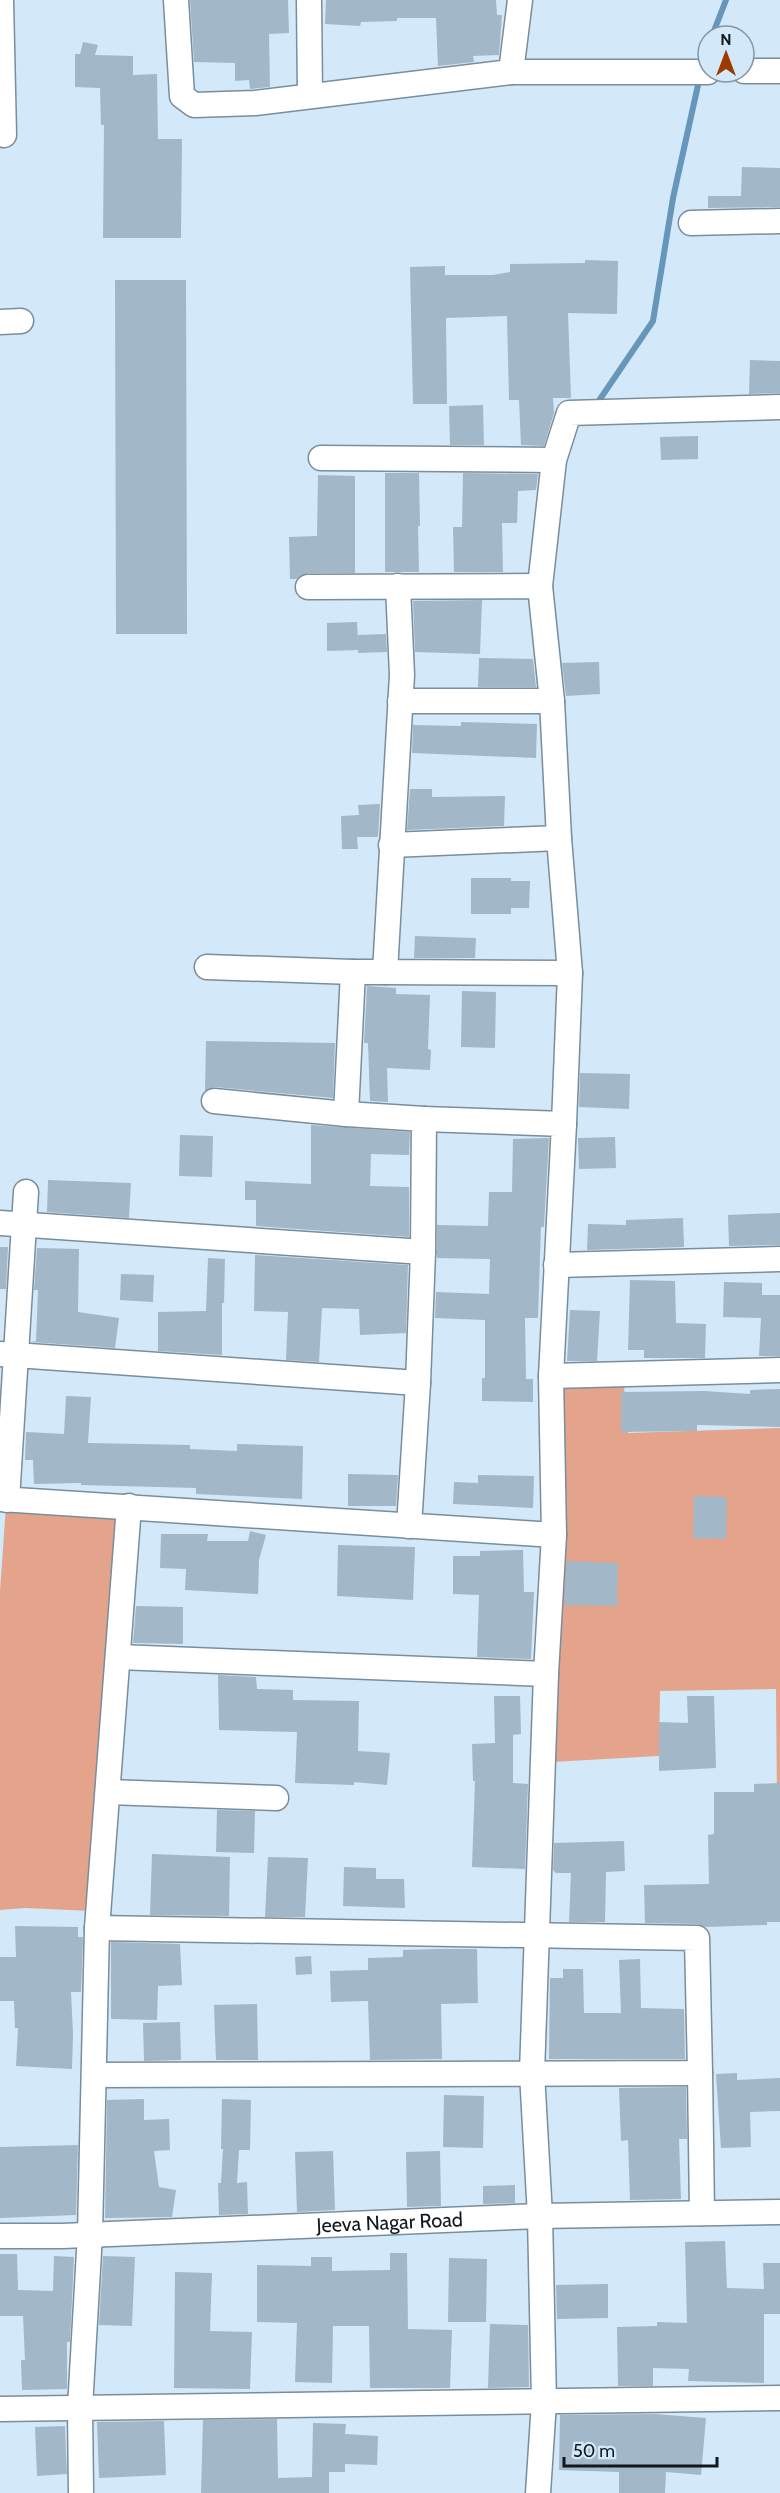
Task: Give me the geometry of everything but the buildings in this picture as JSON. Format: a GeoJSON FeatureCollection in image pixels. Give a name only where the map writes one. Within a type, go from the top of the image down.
{"type":"FeatureCollection","features":[{"type":"Feature","properties":{"kind":"street"},"geometry":{"type":"LineString","coordinates":[[1,0],[4,135]]}},
{"type":"Feature","properties":{"kind":"street"},"geometry":{"type":"LineString","coordinates":[[176,0],[182,96],[194,105],[255,103],[511,72],[696,72]]}},
{"type":"Feature","properties":{"kind":"street"},"geometry":{"type":"LineString","coordinates":[[309,0],[310,96]]}},
{"type":"Feature","properties":{"kind":"street"},"geometry":{"type":"LineString","coordinates":[[511,72],[520,0]]}},
{"type":"Feature","properties":{"kind":"street"},"geometry":{"type":"LineString","coordinates":[[756,72],[780,71]]}},
{"type":"Feature","properties":{"kind":"street"},"geometry":{"type":"LineString","coordinates":[[691,223],[780,221]]}},
{"type":"Feature","properties":{"kind":"street"},"geometry":{"type":"LineString","coordinates":[[538,2493],[544,2402],[540,2216],[531,2073],[546,1674],[554,1535],[551,1376],[570,973],[559,838],[552,701],[540,586],[554,460],[568,413],[780,407]]}},
{"type":"Feature","properties":{"kind":"street"},"geometry":{"type":"LineString","coordinates":[[321,458],[554,460]]}},
{"type":"Feature","properties":{"kind":"street"},"geometry":{"type":"LineString","coordinates":[[385,972],[402,675],[398,586]]}},
{"type":"Feature","properties":{"kind":"street"},"geometry":{"type":"LineString","coordinates":[[308,587],[540,586]]}},
{"type":"Feature","properties":{"kind":"street"},"geometry":{"type":"LineString","coordinates":[[400,701],[552,701]]}},
{"type":"Feature","properties":{"kind":"street"},"geometry":{"type":"LineString","coordinates":[[391,845],[559,838]]}},
{"type":"Feature","properties":{"kind":"street"},"geometry":{"type":"LineString","coordinates":[[207,967],[353,972],[570,973]]}},
{"type":"Feature","properties":{"kind":"street"},"geometry":{"type":"LineString","coordinates":[[346,1114],[353,972]]}},
{"type":"Feature","properties":{"kind":"street"},"geometry":{"type":"LineString","coordinates":[[214,1101],[346,1114],[564,1124]]}},
{"type":"Feature","properties":{"kind":"street"},"geometry":{"type":"LineString","coordinates":[[409,1526],[423,1252],[424,1119]]}},
{"type":"Feature","properties":{"kind":"street"},"geometry":{"type":"LineString","coordinates":[[26,1192],[26,1224],[8,1355],[4,1500],[129,1506],[554,1535]]}},
{"type":"Feature","properties":{"kind":"street"},"geometry":{"type":"LineString","coordinates":[[0,1222],[423,1252]]}},
{"type":"Feature","properties":{"kind":"street"},"geometry":{"type":"LineString","coordinates":[[555,1265],[780,1259]]}},
{"type":"Feature","properties":{"kind":"street"},"geometry":{"type":"LineString","coordinates":[[8,1355],[418,1383]]}},
{"type":"Feature","properties":{"kind":"street"},"geometry":{"type":"LineString","coordinates":[[551,1376],[780,1370]]}},
{"type":"Feature","properties":{"kind":"street"},"geometry":{"type":"LineString","coordinates":[[81,2493],[80,2408],[90,2234],[97,1928],[129,1506]]}},
{"type":"Feature","properties":{"kind":"street"},"geometry":{"type":"LineString","coordinates":[[119,1657],[546,1674]]}},
{"type":"Feature","properties":{"kind":"street"},"geometry":{"type":"LineString","coordinates":[[108,1792],[276,1798]]}},
{"type":"Feature","properties":{"kind":"street"},"geometry":{"type":"LineString","coordinates":[[97,1928],[697,1938],[702,2213]]}},
{"type":"Feature","properties":{"kind":"street"},"geometry":{"type":"LineString","coordinates":[[94,2075],[700,2073]]}},
{"type":"Feature","properties":{"kind":"street","name":"Jeeva Nagar Road"},"geometry":{"type":"LineString","coordinates":[[0,2236],[540,2216],[780,2212]]}},
{"type":"Feature","properties":{"kind":"street"},"geometry":{"type":"LineString","coordinates":[[0,2409],[780,2398]]}},
{"type":"Feature","properties":{"kind":"shaded area"},"geometry":{"type":"Polygon","coordinates":[[[624,1386],[628,1433],[780,1428],[780,1807],[777,1807],[776,1689],[660,1691],[659,1756],[552,1762],[561,1556],[564,1387],[624,1386]]]}},
{"type":"Feature","properties":{"kind":"shaded area"},"geometry":{"type":"Polygon","coordinates":[[[6,1506],[116,1511],[111,1658],[92,1911],[25,1908],[0,1910],[0,1591],[6,1506]]]}},
{"type":"Feature","properties":{"kind":"waterway"},"geometry":{"type":"LineString","coordinates":[[717,24],[726,0]]}},
{"type":"Feature","properties":{"kind":"waterway"},"geometry":{"type":"LineString","coordinates":[[596,405],[653,321],[673,198],[698,84]]}}]}
